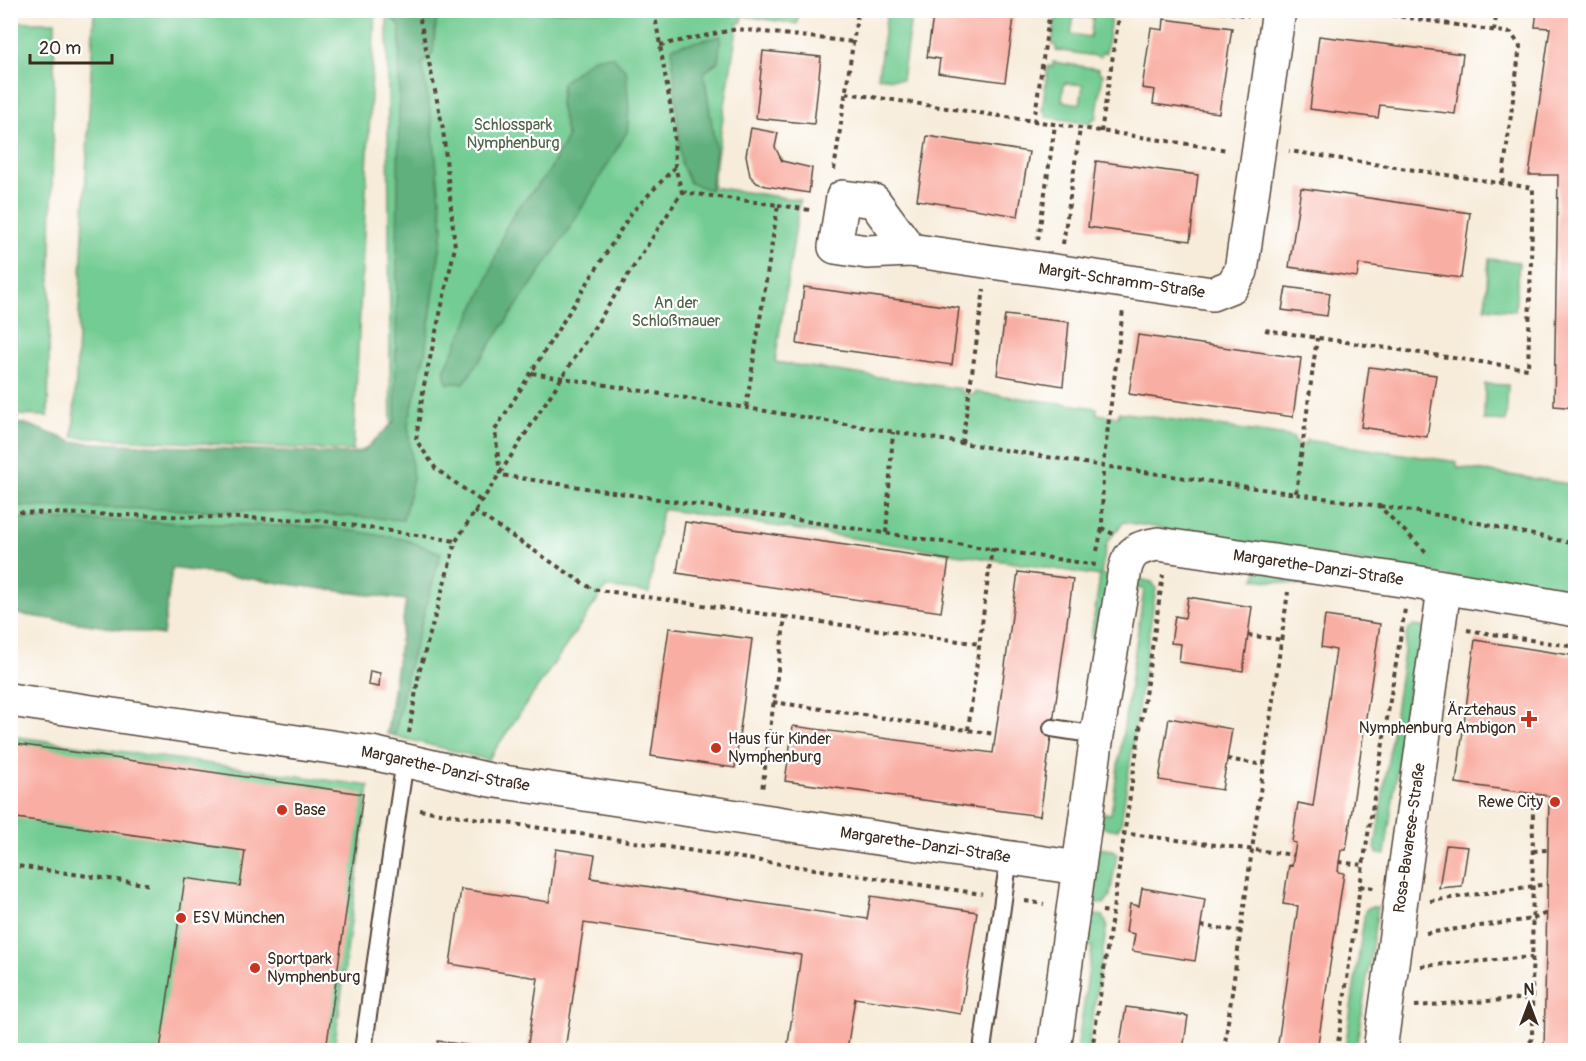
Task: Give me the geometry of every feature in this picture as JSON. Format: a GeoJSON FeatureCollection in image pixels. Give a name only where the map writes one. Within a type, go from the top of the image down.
{"type":"FeatureCollection","features":[{"type":"Feature","properties":{"kind":"street","name":"Margit-Schramm-Straße"},"geometry":{"type":"LineString","coordinates":[[910,250],[1212,294],[1232,286],[1241,271],[1278,15]]}},
{"type":"Feature","properties":{"kind":"street","name":"Margarethe-Danzi-Straße"},"geometry":{"type":"LineString","coordinates":[[10,700],[372,753],[406,751],[490,780],[1078,868],[1097,735],[1125,569],[1128,558],[1138,547],[1158,544],[1408,581],[1575,610]]}},
{"type":"Feature","properties":{"kind":"street","name":"Rosa-Bavarese-Straße"},"geometry":{"type":"LineString","coordinates":[[1380,1050],[1444,589]]}},
{"type":"Feature","properties":{"kind":"street"},"geometry":{"type":"LineString","coordinates":[[1054,1050],[1078,868]]}},
{"type":"Feature","properties":{"kind":"lane"},"geometry":{"type":"LineString","coordinates":[[1052,728],[1097,735]]}},
{"type":"Feature","properties":{"kind":"lane"},"geometry":{"type":"LineString","coordinates":[[363,1050],[406,751]]}},
{"type":"Feature","properties":{"kind":"lane"},"geometry":{"type":"LineString","coordinates":[[982,1050],[1009,857]]}},
{"type":"Feature","properties":{"kind":"path"},"geometry":{"type":"LineString","coordinates":[[418,10],[442,129],[455,247],[424,385],[416,440],[436,469],[482,501]]}},
{"type":"Feature","properties":{"kind":"path"},"geometry":{"type":"LineString","coordinates":[[406,751],[419,673],[456,541],[682,192],[675,166],[674,127],[654,10]]}},
{"type":"Feature","properties":{"kind":"path"},"geometry":{"type":"LineString","coordinates":[[832,176],[858,10]]}},
{"type":"Feature","properties":{"kind":"path"},"geometry":{"type":"LineString","coordinates":[[1034,122],[1050,10]]}},
{"type":"Feature","properties":{"kind":"path"},"geometry":{"type":"LineString","coordinates":[[1101,132],[1120,10]]}},
{"type":"Feature","properties":{"kind":"path"},"geometry":{"type":"LineString","coordinates":[[1212,10],[1278,15]]}},
{"type":"Feature","properties":{"kind":"path"},"geometry":{"type":"LineString","coordinates":[[1356,10],[1510,33],[1520,46],[1502,184]]}},
{"type":"Feature","properties":{"kind":"path"},"geometry":{"type":"LineString","coordinates":[[1494,31],[1497,10]]}},
{"type":"Feature","properties":{"kind":"path"},"geometry":{"type":"LineString","coordinates":[[660,45],[737,29],[854,42]]}},
{"type":"Feature","properties":{"kind":"path"},"geometry":{"type":"LineString","coordinates":[[846,93],[1232,151],[1286,151],[1533,188],[1528,369],[1265,330]]}},
{"type":"Feature","properties":{"kind":"path"},"geometry":{"type":"LineString","coordinates":[[1046,270],[1055,124]]}},
{"type":"Feature","properties":{"kind":"path"},"geometry":{"type":"LineString","coordinates":[[1046,270],[1080,129]]}},
{"type":"Feature","properties":{"kind":"path"},"geometry":{"type":"LineString","coordinates":[[500,475],[495,430],[632,212],[675,166]]}},
{"type":"Feature","properties":{"kind":"path"},"geometry":{"type":"LineString","coordinates":[[682,192],[778,205],[746,408]]}},
{"type":"Feature","properties":{"kind":"path"},"geometry":{"type":"LineString","coordinates":[[962,443],[984,288]]}},
{"type":"Feature","properties":{"kind":"path"},"geometry":{"type":"LineString","coordinates":[[1093,576],[1102,528],[1102,466],[1124,309]]}},
{"type":"Feature","properties":{"kind":"path"},"geometry":{"type":"LineString","coordinates":[[1296,493],[1317,338]]}},
{"type":"Feature","properties":{"kind":"path"},"geometry":{"type":"LineString","coordinates":[[531,373],[561,380],[1102,466],[1451,517],[1575,544]]}},
{"type":"Feature","properties":{"kind":"path"},"geometry":{"type":"LineString","coordinates":[[886,533],[894,432]]}},
{"type":"Feature","properties":{"kind":"path"},"geometry":{"type":"LineString","coordinates":[[500,475],[1095,564]]}},
{"type":"Feature","properties":{"kind":"path"},"geometry":{"type":"LineString","coordinates":[[1379,506],[1430,556]]}},
{"type":"Feature","properties":{"kind":"path"},"geometry":{"type":"LineString","coordinates":[[474,511],[592,590],[980,644]]}},
{"type":"Feature","properties":{"kind":"path"},"geometry":{"type":"LineString","coordinates":[[10,512],[317,520],[456,541]]}},
{"type":"Feature","properties":{"kind":"path"},"geometry":{"type":"LineString","coordinates":[[1102,528],[1121,538]]}},
{"type":"Feature","properties":{"kind":"path"},"geometry":{"type":"LineString","coordinates":[[968,730],[992,548]]}},
{"type":"Feature","properties":{"kind":"path"},"geometry":{"type":"LineString","coordinates":[[1092,1050],[1122,833],[1163,574],[1174,576]]}},
{"type":"Feature","properties":{"kind":"path"},"geometry":{"type":"LineString","coordinates":[[1277,590],[1300,593]]}},
{"type":"Feature","properties":{"kind":"path"},"geometry":{"type":"LineString","coordinates":[[1224,1050],[1288,591]]}},
{"type":"Feature","properties":{"kind":"path"},"geometry":{"type":"LineString","coordinates":[[1337,1050],[1363,865],[1405,608],[1393,606]]}},
{"type":"Feature","properties":{"kind":"path"},"geometry":{"type":"LineString","coordinates":[[761,796],[785,617]]}},
{"type":"Feature","properties":{"kind":"path"},"geometry":{"type":"LineString","coordinates":[[1469,631],[1575,647]]}},
{"type":"Feature","properties":{"kind":"path"},"geometry":{"type":"LineString","coordinates":[[1248,635],[1282,640]]}},
{"type":"Feature","properties":{"kind":"path"},"geometry":{"type":"LineString","coordinates":[[774,702],[995,734]]}},
{"type":"Feature","properties":{"kind":"path"},"geometry":{"type":"LineString","coordinates":[[1227,759],[1264,765]]}},
{"type":"Feature","properties":{"kind":"path"},"geometry":{"type":"LineString","coordinates":[[1532,1050],[1533,793]]}},
{"type":"Feature","properties":{"kind":"path"},"geometry":{"type":"LineString","coordinates":[[1122,833],[1294,855]]}},
{"type":"Feature","properties":{"kind":"path"},"geometry":{"type":"LineString","coordinates":[[1533,851],[1547,850]]}},
{"type":"Feature","properties":{"kind":"path"},"geometry":{"type":"LineString","coordinates":[[1340,862],[1363,865]]}},
{"type":"Feature","properties":{"kind":"path"},"geometry":{"type":"LineString","coordinates":[[10,865],[152,885]]}},
{"type":"Feature","properties":{"kind":"path"},"geometry":{"type":"LineString","coordinates":[[1430,901],[1548,884]]}},
{"type":"Feature","properties":{"kind":"path"},"geometry":{"type":"LineString","coordinates":[[1425,933],[1533,920],[1547,914]]}},
{"type":"Feature","properties":{"kind":"path"},"geometry":{"type":"LineString","coordinates":[[1201,926],[1241,931]]}},
{"type":"Feature","properties":{"kind":"path"},"geometry":{"type":"LineString","coordinates":[[1420,966],[1532,957]]}},
{"type":"Feature","properties":{"kind":"path"},"geometry":{"type":"LineString","coordinates":[[1414,1006],[1532,998]]}},
{"type":"Feature","properties":{"kind":"path"},"geometry":{"type":"LineString","coordinates":[[1525,1050],[1532,1039]]}},
{"type":"Feature","properties":{"kind":"path"},"geometry":{"type":"LineString","coordinates":[[1184,1047],[1210,1050]]}},
{"type":"Feature","properties":{"kind":"green space"},"geometry":{"type":"Polygon","coordinates":[[[349,10],[375,12],[353,451],[73,437],[94,11],[349,10]]]}},
{"type":"Feature","properties":{"kind":"green space"},"geometry":{"type":"Polygon","coordinates":[[[746,10],[799,11],[797,24],[745,16],[746,10]]]}},
{"type":"Feature","properties":{"kind":"green space"},"geometry":{"type":"Polygon","coordinates":[[[385,11],[584,11],[437,14],[433,53],[422,64],[432,122],[443,228],[425,353],[408,424],[413,479],[403,520],[282,512],[11,506],[11,423],[26,424],[73,442],[350,454],[364,450],[395,421],[400,26],[385,11]]]}},
{"type":"Feature","properties":{"kind":"green space"},"geometry":{"type":"Polygon","coordinates":[[[387,11],[743,11],[742,22],[738,23],[712,187],[800,200],[775,362],[962,389],[961,393],[975,395],[975,392],[1097,408],[1097,414],[1118,417],[1119,412],[1294,437],[1294,443],[1306,445],[1306,440],[1457,462],[1457,467],[1575,485],[1575,598],[1124,522],[1107,542],[1101,574],[1109,576],[1100,640],[1091,638],[1100,576],[662,509],[649,593],[606,587],[488,760],[387,734],[406,600],[172,568],[163,635],[11,613],[11,501],[294,503],[391,443],[387,11]]]}},
{"type":"Feature","properties":{"kind":"green space"},"geometry":{"type":"Polygon","coordinates":[[[887,11],[912,11],[902,80],[878,77],[887,11]]]}},
{"type":"Feature","properties":{"kind":"green space"},"geometry":{"type":"Polygon","coordinates":[[[1056,11],[1112,11],[1106,53],[1102,52],[1101,57],[1056,50],[1056,46],[1052,45],[1056,11]],[[1074,16],[1071,34],[1090,37],[1093,18],[1074,16]]]}},
{"type":"Feature","properties":{"kind":"green space"},"geometry":{"type":"Polygon","coordinates":[[[11,22],[55,22],[48,416],[11,415],[11,22]]]}},
{"type":"Feature","properties":{"kind":"green space"},"geometry":{"type":"Polygon","coordinates":[[[721,36],[718,61],[704,73],[716,151],[710,190],[690,183],[681,163],[672,47],[721,36]]]}},
{"type":"Feature","properties":{"kind":"green space"},"geometry":{"type":"Polygon","coordinates":[[[612,56],[626,70],[629,109],[627,132],[568,231],[464,383],[447,383],[444,371],[486,283],[506,227],[517,209],[548,173],[567,138],[560,104],[562,83],[593,58],[612,56]]]}},
{"type":"Feature","properties":{"kind":"green space"},"geometry":{"type":"Polygon","coordinates":[[[1053,62],[1099,69],[1099,73],[1103,74],[1096,119],[1092,119],[1091,124],[1045,117],[1046,113],[1042,112],[1048,66],[1053,67],[1053,62]],[[1064,83],[1062,101],[1080,104],[1083,85],[1064,83]]]}},
{"type":"Feature","properties":{"kind":"green space"},"geometry":{"type":"Polygon","coordinates":[[[1489,259],[1519,262],[1515,311],[1485,308],[1489,259]]]}},
{"type":"Feature","properties":{"kind":"green space"},"geometry":{"type":"Polygon","coordinates":[[[1485,384],[1508,385],[1506,421],[1484,420],[1485,384]]]}},
{"type":"Feature","properties":{"kind":"green space"},"geometry":{"type":"Polygon","coordinates":[[[11,518],[327,527],[403,539],[441,553],[407,674],[395,735],[387,734],[406,600],[172,568],[163,635],[11,613],[11,518]]]}},
{"type":"Feature","properties":{"kind":"green space"},"geometry":{"type":"Polygon","coordinates":[[[1257,570],[1324,580],[1323,588],[1255,579],[1257,570]]]}},
{"type":"Feature","properties":{"kind":"green space"},"geometry":{"type":"Polygon","coordinates":[[[1138,579],[1152,582],[1156,588],[1121,824],[1117,830],[1100,827],[1102,813],[1111,814],[1144,589],[1135,588],[1138,579]]]}},
{"type":"Feature","properties":{"kind":"green space"},"geometry":{"type":"Polygon","coordinates":[[[1412,626],[1427,628],[1421,663],[1413,662],[1385,854],[1377,853],[1375,848],[1407,631],[1412,626]]]}},
{"type":"Feature","properties":{"kind":"green space","name":"ESV München"},"geometry":{"type":"Polygon","coordinates":[[[11,736],[369,786],[334,1050],[11,1050],[11,736]]]}},
{"type":"Feature","properties":{"kind":"green space"},"geometry":{"type":"Polygon","coordinates":[[[1098,848],[1113,850],[1117,854],[1110,896],[1104,904],[1089,902],[1098,848]]]}},
{"type":"Feature","properties":{"kind":"green space"},"geometry":{"type":"Polygon","coordinates":[[[1369,907],[1378,907],[1356,1050],[1345,1050],[1365,911],[1369,907]]]}},
{"type":"Feature","properties":{"kind":"green space"},"geometry":{"type":"Polygon","coordinates":[[[1087,914],[1103,916],[1107,925],[1088,1050],[1077,1050],[1092,947],[1083,945],[1087,914]]]}},
{"type":"Feature","properties":{"kind":"building"},"geometry":{"type":"Polygon","coordinates":[[[934,10],[1015,10],[1005,82],[938,73],[940,59],[927,57],[934,10]]]}},
{"type":"Feature","properties":{"kind":"building"},"geometry":{"type":"Polygon","coordinates":[[[1537,10],[1576,10],[1576,408],[1554,406],[1558,175],[1529,175],[1550,28],[1535,27],[1537,10]]]}},
{"type":"Feature","properties":{"kind":"building"},"geometry":{"type":"Polygon","coordinates":[[[1164,19],[1232,28],[1219,113],[1153,104],[1155,90],[1142,88],[1151,28],[1163,30],[1164,19]]]}},
{"type":"Feature","properties":{"kind":"building"},"geometry":{"type":"Polygon","coordinates":[[[1319,36],[1463,54],[1455,114],[1380,105],[1378,118],[1310,109],[1319,36]]]}},
{"type":"Feature","properties":{"kind":"building"},"geometry":{"type":"Polygon","coordinates":[[[763,51],[821,57],[814,124],[756,118],[763,51]]]}},
{"type":"Feature","properties":{"kind":"building"},"geometry":{"type":"Polygon","coordinates":[[[751,128],[778,133],[775,147],[782,161],[812,168],[809,193],[766,186],[757,183],[750,176],[746,155],[751,128]]]}},
{"type":"Feature","properties":{"kind":"building"},"geometry":{"type":"Polygon","coordinates":[[[927,136],[1029,152],[1018,216],[917,200],[927,136]]]}},
{"type":"Feature","properties":{"kind":"building"},"geometry":{"type":"Polygon","coordinates":[[[1096,161],[1198,175],[1190,241],[1088,227],[1096,161]]]}},
{"type":"Feature","properties":{"kind":"building"},"geometry":{"type":"Polygon","coordinates":[[[1301,188],[1470,213],[1461,278],[1359,264],[1357,277],[1289,267],[1301,188]]]}},
{"type":"Feature","properties":{"kind":"building"},"geometry":{"type":"Polygon","coordinates":[[[804,287],[959,308],[952,365],[797,344],[804,287]]]}},
{"type":"Feature","properties":{"kind":"building"},"geometry":{"type":"Polygon","coordinates":[[[1286,287],[1330,293],[1327,316],[1282,310],[1286,287]]]}},
{"type":"Feature","properties":{"kind":"building"},"geometry":{"type":"Polygon","coordinates":[[[1005,315],[1069,322],[1063,386],[997,375],[1005,315]]]}},
{"type":"Feature","properties":{"kind":"building"},"geometry":{"type":"Polygon","coordinates":[[[1138,335],[1301,358],[1293,417],[1129,394],[1138,335]]]}},
{"type":"Feature","properties":{"kind":"building"},"geometry":{"type":"Polygon","coordinates":[[[1369,367],[1436,375],[1427,437],[1361,427],[1369,367]]]}},
{"type":"Feature","properties":{"kind":"building"},"geometry":{"type":"Polygon","coordinates":[[[685,522],[949,560],[941,612],[677,573],[685,522]]]}},
{"type":"Feature","properties":{"kind":"building"},"geometry":{"type":"Polygon","coordinates":[[[1018,572],[1073,579],[1040,816],[785,781],[793,726],[993,753],[1018,572]]]}},
{"type":"Feature","properties":{"kind":"building"},"geometry":{"type":"Polygon","coordinates":[[[1188,597],[1252,607],[1243,671],[1179,662],[1181,644],[1171,643],[1175,616],[1185,618],[1188,597]]]}},
{"type":"Feature","properties":{"kind":"building"},"geometry":{"type":"Polygon","coordinates":[[[1325,616],[1380,624],[1346,850],[1341,850],[1339,862],[1338,872],[1344,873],[1317,1050],[1277,1050],[1298,906],[1283,904],[1289,865],[1292,866],[1296,843],[1292,842],[1298,803],[1313,806],[1336,650],[1321,647],[1325,616]]]}},
{"type":"Feature","properties":{"kind":"building"},"geometry":{"type":"Polygon","coordinates":[[[669,628],[752,639],[735,768],[651,756],[669,628]]]}},
{"type":"Feature","properties":{"kind":"building"},"geometry":{"type":"Polygon","coordinates":[[[1475,640],[1576,656],[1576,1050],[1544,1050],[1549,796],[1456,783],[1475,640]]]}},
{"type":"Feature","properties":{"kind":"building"},"geometry":{"type":"Polygon","coordinates":[[[370,671],[380,673],[379,687],[368,685],[370,671]]]}},
{"type":"Feature","properties":{"kind":"building"},"geometry":{"type":"Polygon","coordinates":[[[1169,718],[1232,729],[1222,790],[1159,780],[1169,718]]]}},
{"type":"Feature","properties":{"kind":"building","name":"Sportpark Nymphenburg"},"geometry":{"type":"Polygon","coordinates":[[[10,743],[363,794],[326,1050],[160,1050],[185,878],[240,886],[245,851],[10,817],[10,743]]]}},
{"type":"Feature","properties":{"kind":"building"},"geometry":{"type":"Polygon","coordinates":[[[1446,845],[1468,847],[1462,886],[1439,888],[1446,845]]]}},
{"type":"Feature","properties":{"kind":"building"},"geometry":{"type":"Polygon","coordinates":[[[556,849],[595,855],[591,878],[867,919],[871,896],[977,912],[961,1014],[855,998],[847,1050],[787,1050],[801,955],[584,923],[565,1050],[527,1050],[538,978],[450,964],[461,889],[549,902],[556,849]]]}},
{"type":"Feature","properties":{"kind":"building"},"geometry":{"type":"Polygon","coordinates":[[[1142,888],[1205,899],[1195,961],[1132,951],[1135,934],[1126,932],[1130,904],[1139,906],[1142,888]]]}},
{"type":"Feature","properties":{"kind":"building"},"geometry":{"type":"Polygon","coordinates":[[[1126,1007],[1188,1016],[1183,1050],[1119,1050],[1126,1007]]]}},
{"type":"Feature","properties":{"kind":"building"},"geometry":{"type":"Polygon","coordinates":[[[438,1041],[492,1049],[492,1050],[436,1050],[438,1041]]]}},
{"type":"Feature","properties":{"kind":"place","name":"Ärztehaus Nymphenburg Ambigon"},"geometry":{"type":"Point","coordinates":[1529,719]}},
{"type":"Feature","properties":{"kind":"place","name":"Haus für Kinder Nymphenburg"},"geometry":{"type":"Point","coordinates":[716,748]}},
{"type":"Feature","properties":{"kind":"place","name":"Rewe City"},"geometry":{"type":"Point","coordinates":[1555,802]}},
{"type":"Feature","properties":{"kind":"place","name":"Base"},"geometry":{"type":"Point","coordinates":[282,810]}},
{"type":"Feature","properties":{"kind":"place","name":"ESV München"},"geometry":{"type":"Point","coordinates":[181,918]}},
{"type":"Feature","properties":{"kind":"place","name":"Sportpark Nymphenburg"},"geometry":{"type":"Point","coordinates":[255,968]}},
{"type":"Feature","properties":{"kind":"park label","name":"Schlosspark Nymphenburg"},"geometry":{"type":"Point","coordinates":[513,134]}},
{"type":"Feature","properties":{"kind":"park label","name":"An der Schloßmauer"},"geometry":{"type":"Point","coordinates":[676,312]}}]}
